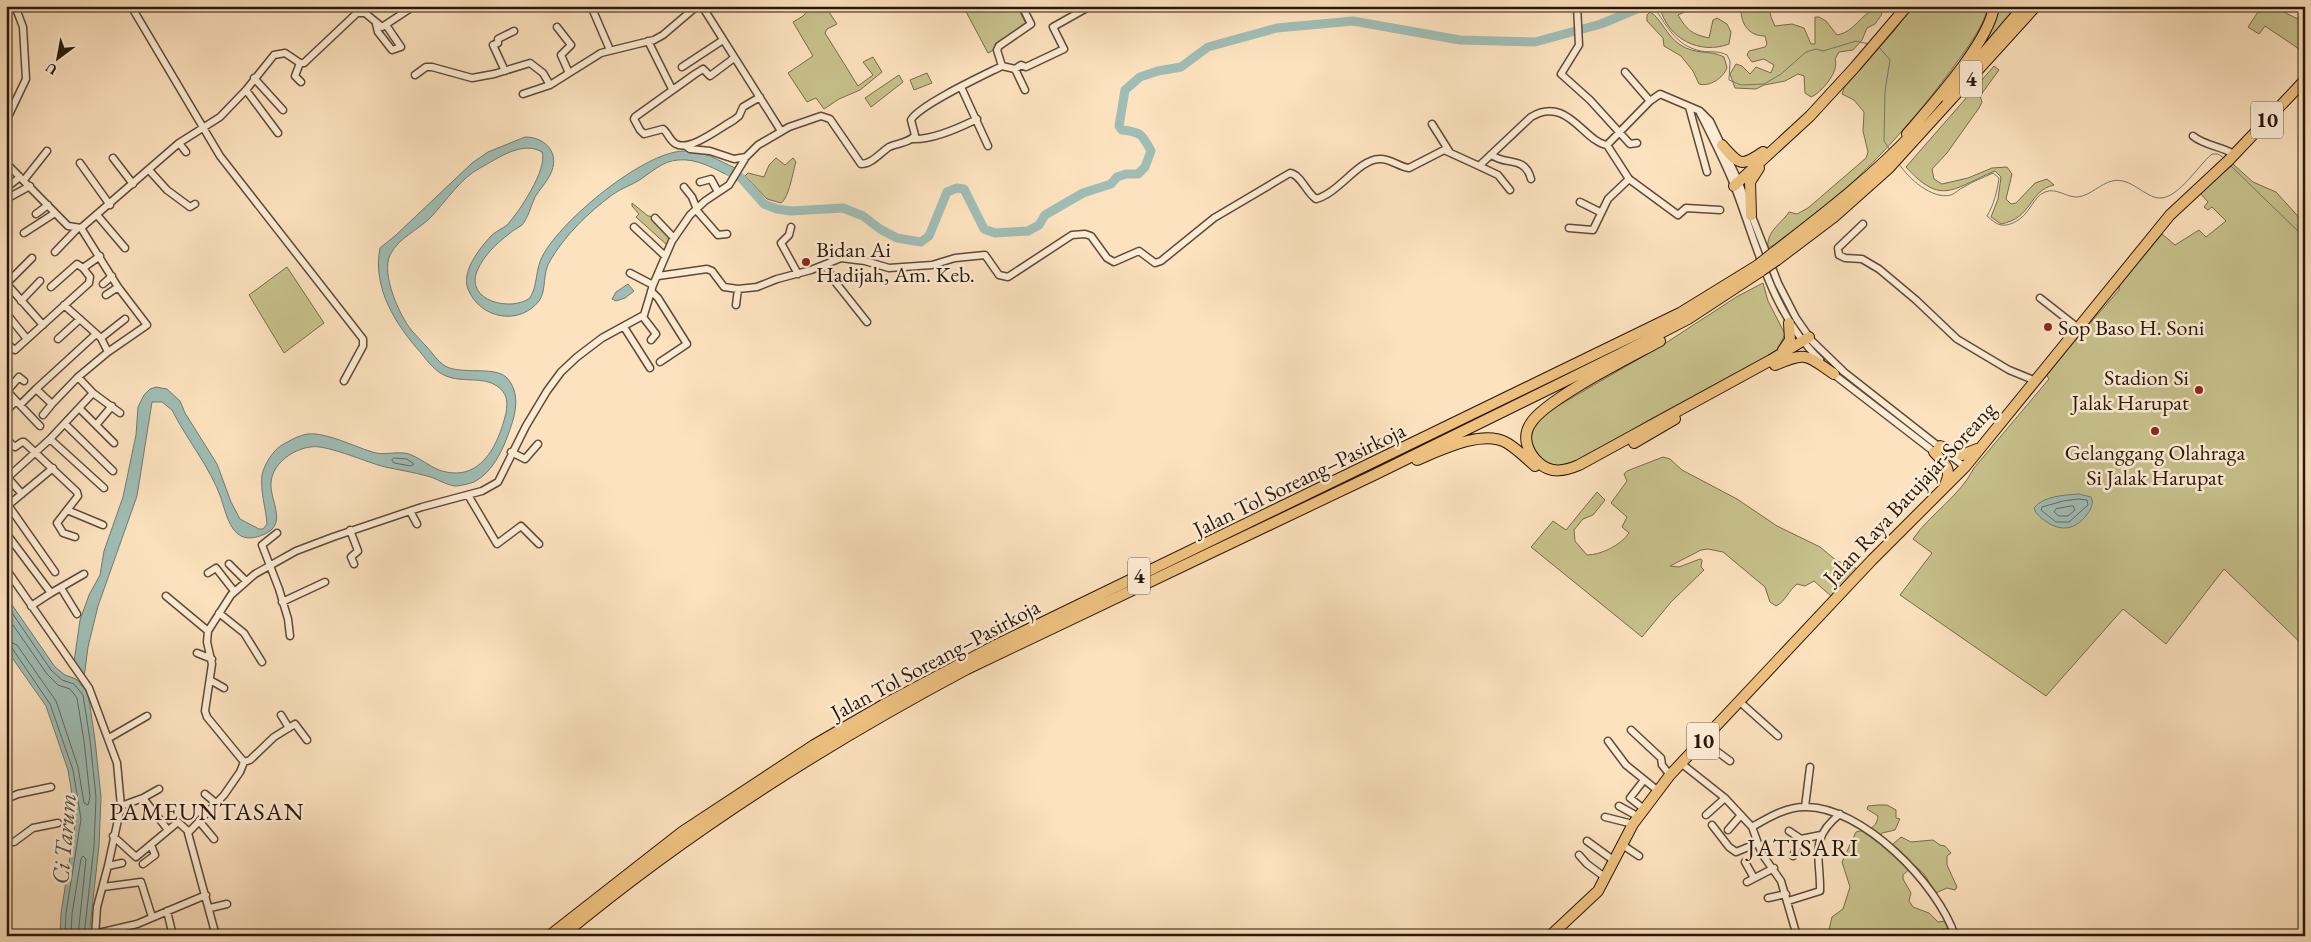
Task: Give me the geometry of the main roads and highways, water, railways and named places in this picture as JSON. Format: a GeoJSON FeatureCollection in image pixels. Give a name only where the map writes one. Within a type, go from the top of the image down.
{"type":"FeatureCollection","features":[{"type":"Feature","properties":{"kind":"highway"},"geometry":{"type":"LineString","coordinates":[[1862,54],[1735,182],[1810,116],[1879,34],[1900,6]]}},
{"type":"Feature","properties":{"kind":"highway"},"geometry":{"type":"LineString","coordinates":[[1879,34],[1907,6]]}},
{"type":"Feature","properties":{"kind":"highway"},"geometry":{"type":"LineString","coordinates":[[1901,148],[1988,28],[1994,6]]}},
{"type":"Feature","properties":{"kind":"highway","name":"4"},"geometry":{"type":"LineString","coordinates":[[1901,148],[2024,6]]}},
{"type":"Feature","properties":{"kind":"highway","name":"4"},"geometry":{"type":"LineString","coordinates":[[1901,148],[2036,6]]}},
{"type":"Feature","properties":{"kind":"highway","name":"Jalan Raya Batujajar-Soreang"},"geometry":{"type":"LineString","coordinates":[[1550,936],[1569,916],[1594,895],[1606,878],[1613,860],[1639,817],[1657,790],[1670,775],[1686,767],[1740,702],[1877,555],[1962,470],[2170,215],[2229,160],[2305,80]]}},
{"type":"Feature","properties":{"kind":"highway"},"geometry":{"type":"LineString","coordinates":[[1751,215],[1750,182],[1758,169],[1784,140]]}},
{"type":"Feature","properties":{"kind":"highway"},"geometry":{"type":"LineString","coordinates":[[1722,145],[1734,159],[1741,163],[1750,161],[1770,147]]}},
{"type":"Feature","properties":{"kind":"highway","name":"Jalan Tol Soreang–Pasirkoja"},"geometry":{"type":"LineString","coordinates":[[562,936],[651,866],[735,806],[864,725],[967,669],[1376,474],[1688,319],[1775,256],[1887,163],[1901,148]]}},
{"type":"Feature","properties":{"kind":"highway","name":"Jalan Tol Soreang–Pasirkoja"},"geometry":{"type":"LineString","coordinates":[[549,936],[698,821],[814,745],[883,705],[996,646],[1680,313],[1760,268]]}},
{"type":"Feature","properties":{"kind":"highway"},"geometry":{"type":"LineString","coordinates":[[1688,319],[1674,333],[1563,397],[1538,414],[1530,424],[1526,438],[1530,452],[1535,459],[1548,469],[1558,471],[1579,465],[1773,362],[1797,355],[1806,356],[1834,374]]}},
{"type":"Feature","properties":{"kind":"highway"},"geometry":{"type":"LineString","coordinates":[[1773,362],[1789,343],[1789,323]]}},
{"type":"Feature","properties":{"kind":"highway"},"geometry":{"type":"LineString","coordinates":[[1376,474],[1400,467],[1458,444],[1487,438],[1506,443],[1544,472],[1558,476],[1569,475],[1596,464],[1807,341]]}},
{"type":"Feature","properties":{"kind":"highway"},"geometry":{"type":"LineString","coordinates":[[1942,490],[1950,472],[1937,449],[1962,455],[1981,448]]}},
{"type":"Feature","properties":{"kind":"water"},"geometry":{"type":"Polygon","coordinates":[[[525,137],[545,143],[550,148],[554,160],[548,178],[535,197],[522,225],[512,231],[491,250],[477,271],[475,281],[478,290],[483,296],[502,304],[522,302],[530,298],[533,293],[540,260],[567,224],[605,191],[646,163],[666,155],[690,151],[711,157],[737,169],[731,177],[699,162],[673,161],[663,164],[615,193],[586,217],[556,251],[546,271],[543,292],[539,301],[531,309],[521,314],[501,316],[490,313],[481,307],[468,289],[467,275],[469,267],[482,247],[493,234],[507,225],[525,201],[541,169],[542,152],[526,148],[518,149],[473,172],[432,216],[399,243],[390,255],[388,273],[397,305],[414,333],[445,366],[452,369],[501,374],[506,377],[514,389],[515,411],[504,446],[486,473],[474,482],[455,486],[430,477],[385,467],[328,449],[320,447],[304,448],[282,461],[273,475],[271,491],[276,513],[274,526],[269,532],[260,536],[246,538],[237,533],[230,525],[211,475],[172,410],[162,402],[152,402],[137,496],[98,606],[88,647],[84,678],[74,662],[80,620],[89,595],[100,575],[104,551],[123,497],[136,435],[138,407],[144,395],[150,389],[156,387],[167,389],[180,401],[185,413],[217,464],[231,502],[240,519],[259,529],[263,529],[267,524],[262,475],[269,458],[279,447],[303,435],[311,434],[329,437],[376,453],[409,454],[439,470],[453,473],[466,472],[476,467],[485,459],[498,438],[503,425],[507,409],[505,394],[497,386],[485,381],[446,376],[426,360],[403,330],[388,305],[383,291],[378,263],[380,248],[472,163],[488,152],[525,137]]]}},
{"type":"Feature","properties":{"kind":"water"},"geometry":{"type":"Polygon","coordinates":[[[628,284],[634,291],[625,298],[616,301],[612,299],[616,292],[628,284]]]}},
{"type":"Feature","properties":{"kind":"water"},"geometry":{"type":"Polygon","coordinates":[[[2079,494],[2091,497],[2092,505],[2087,515],[2071,527],[2060,528],[2050,524],[2038,515],[2034,508],[2049,499],[2079,494]]]}},
{"type":"Feature","properties":{"kind":"water"},"geometry":{"type":"Polygon","coordinates":[[[6,596],[55,667],[65,675],[76,679],[88,693],[101,797],[99,846],[89,936],[60,936],[61,913],[76,819],[68,770],[46,706],[6,649],[6,596]]]}},
{"type":"Feature","properties":{"kind":"waterway"},"geometry":{"type":"LineString","coordinates":[[729,171],[741,178],[764,204],[777,209],[791,211],[843,208],[863,216],[880,229],[897,238],[921,242],[929,236],[947,192],[957,188],[964,189],[984,229],[995,233],[1028,231],[1039,225],[1045,215],[1083,193],[1111,184],[1117,177],[1126,174],[1138,174],[1145,167],[1151,151],[1145,141],[1137,133],[1122,130],[1119,126],[1125,90],[1140,77],[1158,71],[1181,67],[1208,47],[1277,28],[1353,21],[1460,40],[1535,42],[1601,24],[1644,6]]}},
{"type":"Feature","properties":{"kind":"waterway"},"geometry":{"type":"LineString","coordinates":[[1653,6],[1672,34],[1684,45],[1701,51],[1727,55],[1730,61],[1729,80],[1741,85],[1764,84],[1781,74],[1806,52],[1816,49],[1823,51],[1856,41],[1869,44]]}},
{"type":"Feature","properties":{"kind":"waterway"},"geometry":{"type":"LineString","coordinates":[[1878,46],[1890,60],[1885,91],[1884,141],[1890,150]]}},
{"type":"Feature","properties":{"kind":"waterway"},"geometry":{"type":"LineString","coordinates":[[1899,164],[1921,187],[1944,196],[1951,195],[1993,173],[1999,178],[1995,198],[1987,216],[1996,223],[2005,225],[2019,220],[2041,194],[2049,191],[2078,197],[2108,182],[2118,180],[2129,183],[2149,195],[2162,198],[2178,190],[2212,154],[2218,154],[2224,158]]}},
{"type":"Feature","properties":{"kind":"waterway"},"geometry":{"type":"LineString","coordinates":[[2230,165],[2305,238]]}},
{"type":"Feature","properties":{"kind":"place","name":"Bidan Ai Hadijah, Am. Keb."},"geometry":{"type":"Point","coordinates":[806,262]}},
{"type":"Feature","properties":{"kind":"place","name":"Sop Baso H. Soni"},"geometry":{"type":"Point","coordinates":[2048,327]}},
{"type":"Feature","properties":{"kind":"place","name":"Stadion Si Jalak Harupat"},"geometry":{"type":"Point","coordinates":[2199,390]}},
{"type":"Feature","properties":{"kind":"place","name":"Gelanggang Olahraga Si Jalak Harupat"},"geometry":{"type":"Point","coordinates":[2155,431]}},
{"type":"Feature","properties":{"kind":"district","name":"PAMEUNTASAN"},"geometry":{"type":"Point","coordinates":[207,811]}},
{"type":"Feature","properties":{"kind":"district","name":"JATISARI"},"geometry":{"type":"Point","coordinates":[1803,847]}},
{"type":"Feature","properties":{"kind":"water label","name":"Ci Tarum"},"geometry":{"type":"Point","coordinates":[64,839]}}]}
